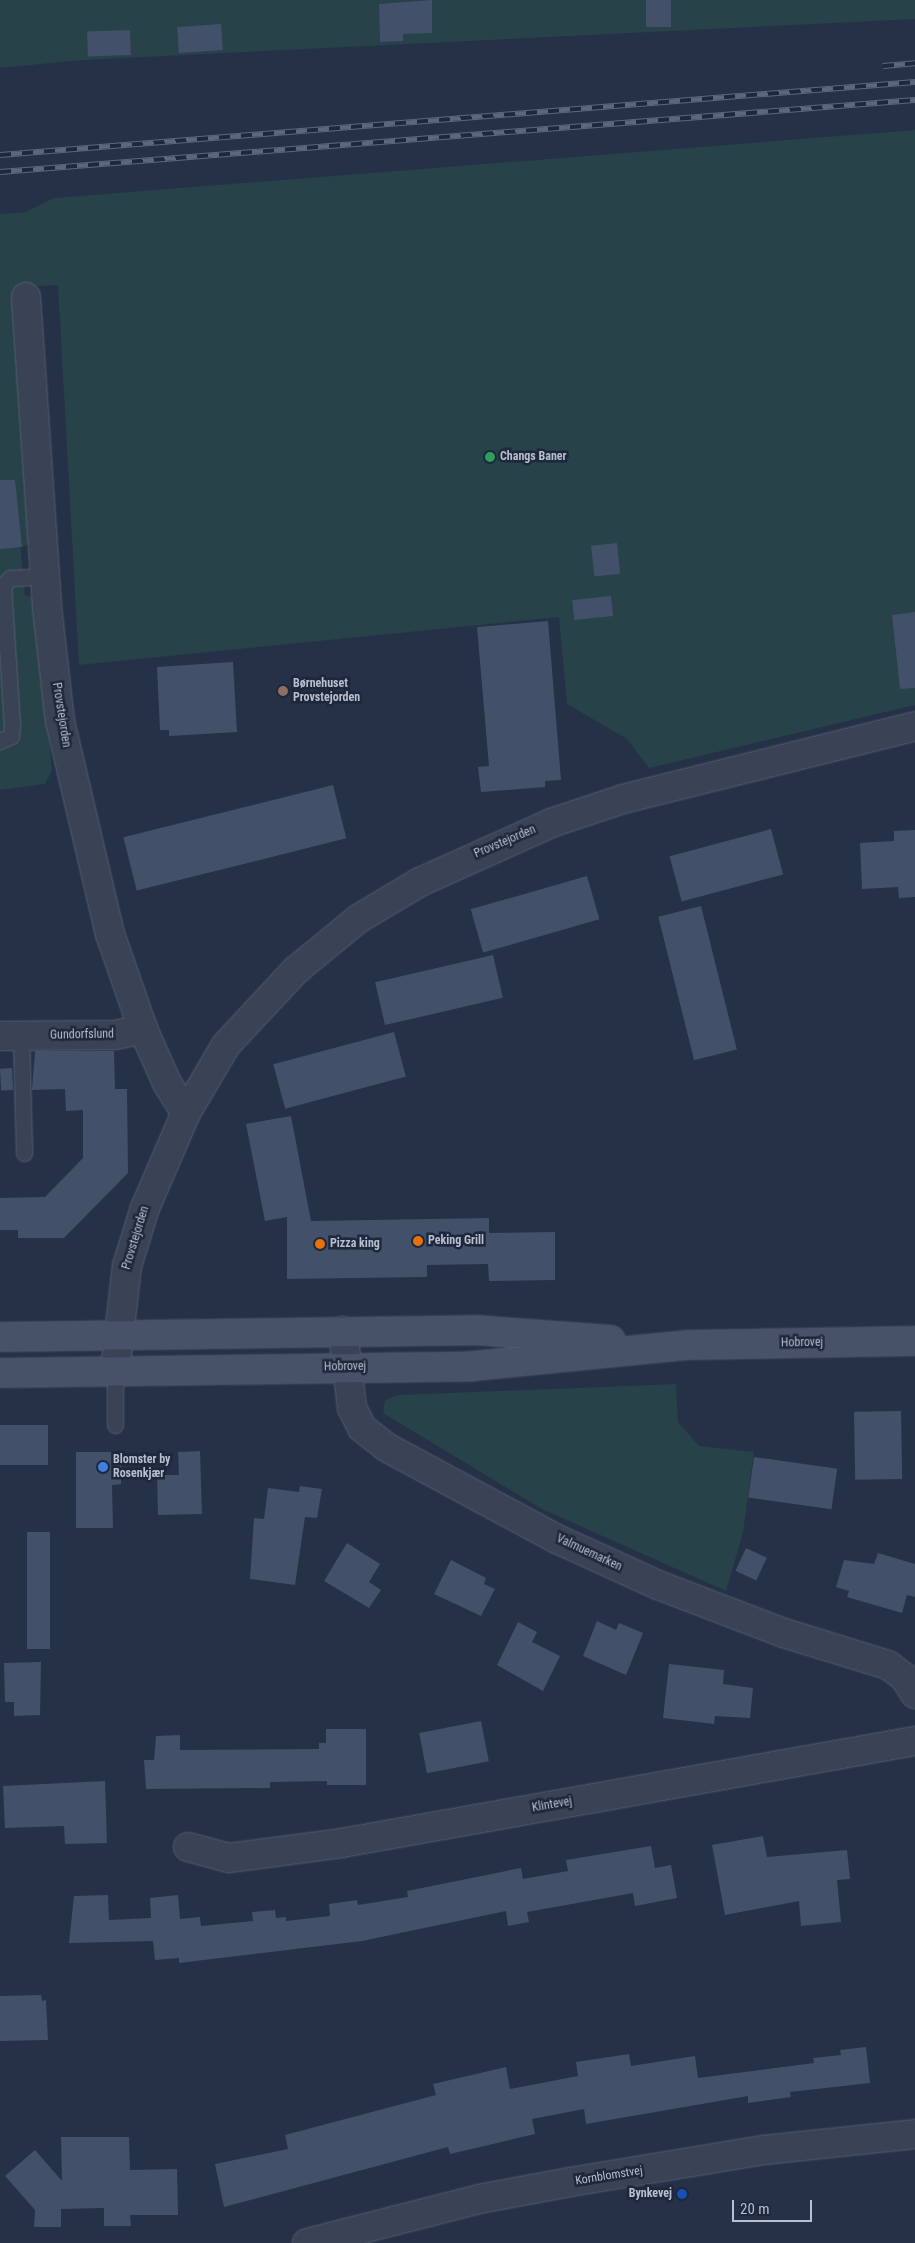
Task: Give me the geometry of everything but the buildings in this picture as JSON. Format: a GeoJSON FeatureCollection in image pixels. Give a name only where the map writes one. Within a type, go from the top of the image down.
{"type":"FeatureCollection","features":[{"type":"Feature","properties":{"kind":"main road","name":"Hobrovej"},"geometry":{"type":"LineString","coordinates":[[0,1337],[475,1330],[690,1345]]}},
{"type":"Feature","properties":{"kind":"main road","name":"Hobrovej"},"geometry":{"type":"LineString","coordinates":[[0,1373],[473,1366],[690,1345],[915,1341]]}},
{"type":"Feature","properties":{"kind":"street","name":"Provstejorden"},"geometry":{"type":"LineString","coordinates":[[26,297],[45,576],[60,721],[81,824],[110,934],[143,1029],[167,1083],[186,1112]]}},
{"type":"Feature","properties":{"kind":"street","name":"Provstejorden"},"geometry":{"type":"LineString","coordinates":[[115,1371],[127,1266],[145,1208],[186,1112],[226,1045],[296,970],[358,919],[420,882],[487,849],[623,799],[915,726]]}},
{"type":"Feature","properties":{"kind":"street","name":"Gundorfslund"},"geometry":{"type":"LineString","coordinates":[[10,1036],[115,1035],[143,1029]]}},
{"type":"Feature","properties":{"kind":"street","name":"Valmuemarken"},"geometry":{"type":"LineString","coordinates":[[342,1331],[344,1367],[352,1408],[362,1428],[386,1447],[557,1539],[658,1585],[784,1633],[888,1665],[905,1678],[915,1694]]}},
{"type":"Feature","properties":{"kind":"street","name":"Klintevej"},"geometry":{"type":"LineString","coordinates":[[188,1847],[229,1858],[336,1844],[915,1741]]}},
{"type":"Feature","properties":{"kind":"street","name":"Kornblomstvej"},"geometry":{"type":"LineString","coordinates":[[322,2241],[479,2199],[570,2182],[764,2150],[915,2134]]}},
{"type":"Feature","properties":{"kind":"lane"},"geometry":{"type":"LineString","coordinates":[[0,741],[11,736],[12,726],[3,586],[10,578],[45,576]]}},
{"type":"Feature","properties":{"kind":"lane","name":"Gundorfslund"},"geometry":{"type":"LineString","coordinates":[[10,1036],[24,1153]]}},
{"type":"Feature","properties":{"kind":"lane"},"geometry":{"type":"LineString","coordinates":[[115,1371],[115,1425]]}},
{"type":"Feature","properties":{"kind":"green space"},"geometry":{"type":"Polygon","coordinates":[[[0,0],[915,0],[915,19],[83,60],[0,68],[0,0]]]}},
{"type":"Feature","properties":{"kind":"green space","name":"Changs Baner"},"geometry":{"type":"Polygon","coordinates":[[[915,130],[915,705],[649,768],[627,739],[567,704],[559,617],[79,665],[58,285],[20,287],[33,542],[22,547],[16,499],[25,595],[36,598],[52,771],[45,784],[0,790],[0,214],[25,212],[54,198],[915,130]]]}},
{"type":"Feature","properties":{"kind":"green space"},"geometry":{"type":"Polygon","coordinates":[[[676,1384],[678,1422],[699,1446],[754,1452],[743,1533],[726,1591],[542,1509],[383,1413],[385,1400],[399,1395],[676,1384]]]}},
{"type":"Feature","properties":{"kind":"railway"},"geometry":{"type":"LineString","coordinates":[[883,66],[915,63]]}},
{"type":"Feature","properties":{"kind":"railway"},"geometry":{"type":"LineString","coordinates":[[0,155],[915,82]]}},
{"type":"Feature","properties":{"kind":"railway"},"geometry":{"type":"LineString","coordinates":[[0,172],[915,100]]}},
{"type":"Feature","properties":{"kind":"place","name":"Changs Baner"},"geometry":{"type":"Point","coordinates":[490,457]}},
{"type":"Feature","properties":{"kind":"place","name":"Børnehuset Provstejorden"},"geometry":{"type":"Point","coordinates":[283,691]}},
{"type":"Feature","properties":{"kind":"place","name":"Peking Grill"},"geometry":{"type":"Point","coordinates":[418,1241]}},
{"type":"Feature","properties":{"kind":"place","name":"Pizza king"},"geometry":{"type":"Point","coordinates":[320,1244]}},
{"type":"Feature","properties":{"kind":"place","name":"Blomster by Rosenkjær"},"geometry":{"type":"Point","coordinates":[103,1467]}},
{"type":"Feature","properties":{"kind":"place","name":"Bynkevej"},"geometry":{"type":"Point","coordinates":[682,2194]}}]}
